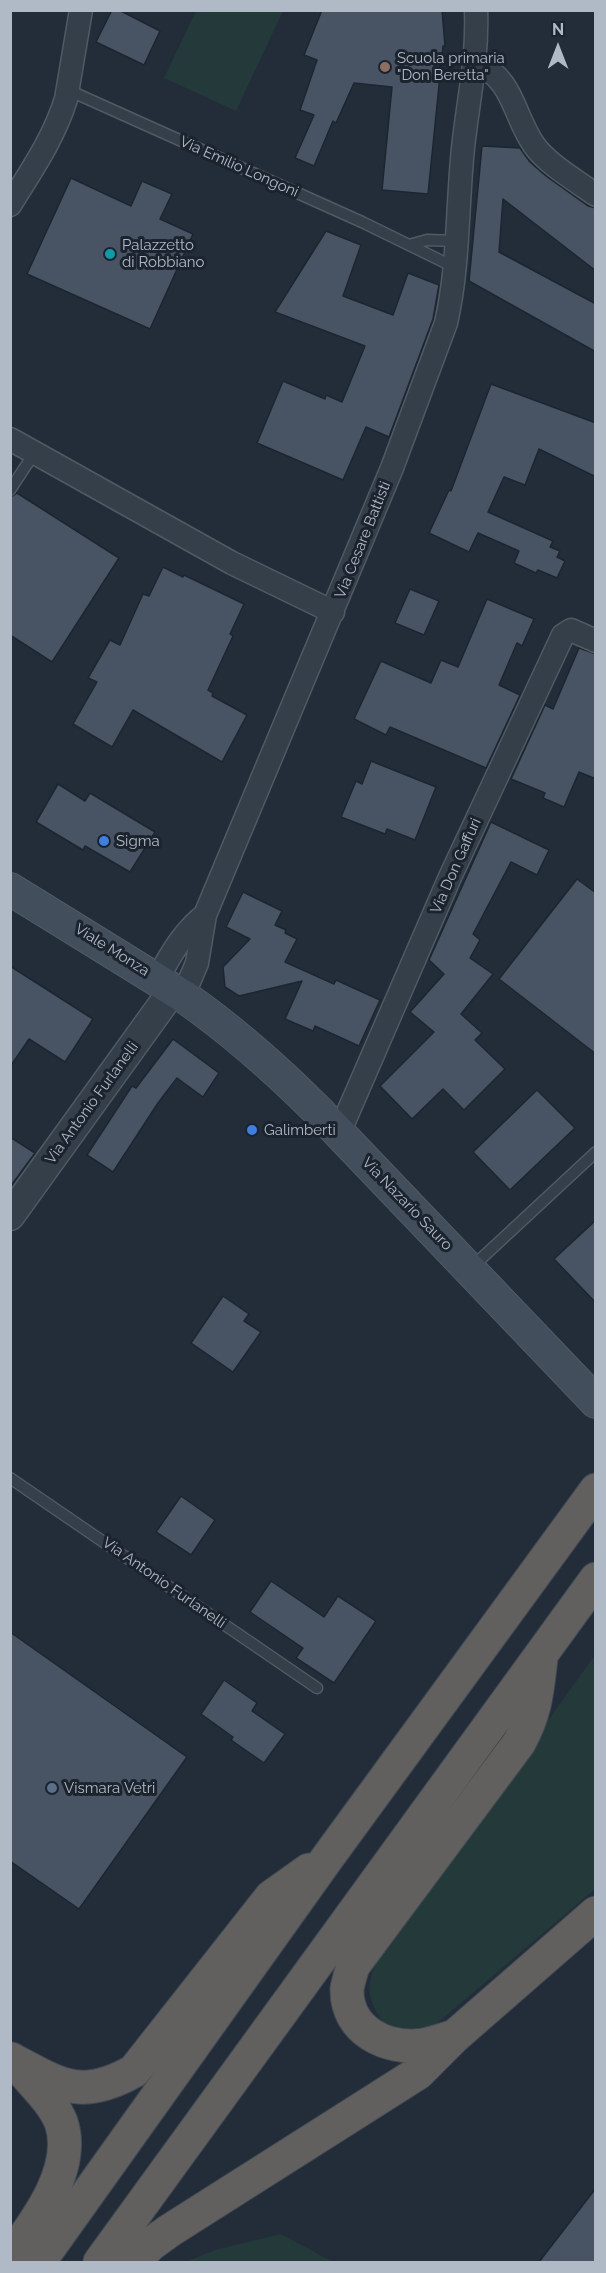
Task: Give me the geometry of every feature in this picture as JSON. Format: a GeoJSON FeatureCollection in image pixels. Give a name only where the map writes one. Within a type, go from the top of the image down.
{"type":"FeatureCollection","features":[{"type":"Feature","properties":{"kind":"highway"},"geometry":{"type":"LineString","coordinates":[[39,2262],[328,1857],[596,1490]]}},
{"type":"Feature","properties":{"kind":"highway"},"geometry":{"type":"LineString","coordinates":[[100,2262],[596,1579]]}},
{"type":"Feature","properties":{"kind":"highway"},"geometry":{"type":"LineString","coordinates":[[455,2036],[424,2045],[407,2046],[390,2044],[372,2037],[350,2010],[347,1988],[353,1966],[519,1743],[531,1721],[541,1655]]}},
{"type":"Feature","properties":{"kind":"highway"},"geometry":{"type":"LineString","coordinates":[[11,2059],[55,2082],[78,2087],[113,2083],[134,2071],[271,1897],[328,1857]]}},
{"type":"Feature","properties":{"kind":"highway"},"geometry":{"type":"LineString","coordinates":[[133,2262],[151,2244],[169,2231],[418,2073],[455,2036],[596,1913]]}},
{"type":"Feature","properties":{"kind":"highway"},"geometry":{"type":"LineString","coordinates":[[10,2257],[51,2195],[59,2174],[64,2145],[61,2122],[48,2100],[11,2059]]}},
{"type":"Feature","properties":{"kind":"main road","name":"Viale Monza"},"geometry":{"type":"LineString","coordinates":[[10,889],[172,988],[210,1015]]}},
{"type":"Feature","properties":{"kind":"main road","name":"Via Nazario Sauro"},"geometry":{"type":"LineString","coordinates":[[210,1015],[277,1070],[339,1132],[596,1402]]}},
{"type":"Feature","properties":{"kind":"street"},"geometry":{"type":"LineString","coordinates":[[10,205],[51,137],[62,112],[68,90],[81,10]]}},
{"type":"Feature","properties":{"kind":"street","name":"Via Cesare Battisti"},"geometry":{"type":"LineString","coordinates":[[172,988],[197,963],[205,915],[333,612],[440,343],[451,303],[458,241],[463,149],[476,63],[476,10]]}},
{"type":"Feature","properties":{"kind":"street"},"geometry":{"type":"LineString","coordinates":[[476,63],[485,67],[503,82],[535,146],[544,156],[596,195]]}},
{"type":"Feature","properties":{"kind":"street"},"geometry":{"type":"LineString","coordinates":[[10,439],[232,563],[333,612]]}},
{"type":"Feature","properties":{"kind":"street","name":"Via Don Gaffuri"},"geometry":{"type":"LineString","coordinates":[[339,1132],[450,877],[563,634],[571,630],[596,641]]}},
{"type":"Feature","properties":{"kind":"street","name":"Via Cesare Battisti"},"geometry":{"type":"LineString","coordinates":[[172,988],[166,964],[188,931],[205,915]]}},
{"type":"Feature","properties":{"kind":"street","name":"Via Antonio Furlanelli"},"geometry":{"type":"LineString","coordinates":[[10,1216],[172,988]]}},
{"type":"Feature","properties":{"kind":"lane","name":"Via Emilio Longoni"},"geometry":{"type":"LineString","coordinates":[[68,90],[455,267]]}},
{"type":"Feature","properties":{"kind":"lane"},"geometry":{"type":"LineString","coordinates":[[409,245],[427,240],[458,241]]}},
{"type":"Feature","properties":{"kind":"lane"},"geometry":{"type":"LineString","coordinates":[[10,490],[35,452]]}},
{"type":"Feature","properties":{"kind":"lane"},"geometry":{"type":"LineString","coordinates":[[469,1270],[596,1152]]}},
{"type":"Feature","properties":{"kind":"lane","name":"Via Antonio Furlanelli"},"geometry":{"type":"LineString","coordinates":[[10,1478],[317,1688]]}},
{"type":"Feature","properties":{"kind":"green space"},"geometry":{"type":"Polygon","coordinates":[[[196,11],[283,11],[236,111],[164,78],[196,11]]]}},
{"type":"Feature","properties":{"kind":"green space"},"geometry":{"type":"Polygon","coordinates":[[[595,1655],[595,1889],[434,2026],[406,2029],[383,2023],[373,2005],[370,1992],[371,1977],[377,1958],[595,1655]]]}},
{"type":"Feature","properties":{"kind":"green space"},"geometry":{"type":"Polygon","coordinates":[[[281,2234],[333,2262],[185,2262],[215,2250],[281,2234]]]}},
{"type":"Feature","properties":{"kind":"building"},"geometry":{"type":"Polygon","coordinates":[[[112,10],[119,10],[160,31],[144,65],[96,42],[112,10]]]}},
{"type":"Feature","properties":{"kind":"building"},"geometry":{"type":"Polygon","coordinates":[[[322,10],[442,10],[445,46],[443,46],[428,194],[382,190],[392,87],[354,83],[336,123],[333,121],[314,166],[295,158],[314,115],[300,110],[317,60],[304,55],[322,10]]]}},
{"type":"Feature","properties":{"kind":"building"},"geometry":{"type":"Polygon","coordinates":[[[482,146],[520,148],[530,162],[546,176],[588,206],[596,208],[596,271],[503,199],[499,252],[596,304],[596,352],[469,281],[482,146]]]}},
{"type":"Feature","properties":{"kind":"building","name":"Palazzetto di Robbiano"},"geometry":{"type":"Polygon","coordinates":[[[71,178],[131,206],[142,181],[172,194],[160,219],[193,234],[150,329],[27,274],[71,178]]]}},
{"type":"Feature","properties":{"kind":"building"},"geometry":{"type":"Polygon","coordinates":[[[326,231],[361,245],[343,296],[393,315],[408,273],[439,285],[433,319],[389,437],[366,427],[343,480],[257,443],[283,381],[325,399],[326,395],[342,402],[365,346],[275,312],[326,231]]]}},
{"type":"Feature","properties":{"kind":"building"},"geometry":{"type":"Polygon","coordinates":[[[491,384],[596,423],[596,477],[539,449],[525,485],[504,477],[488,512],[553,541],[550,547],[560,551],[557,557],[565,561],[557,578],[538,570],[536,573],[514,563],[519,551],[478,533],[469,552],[429,533],[449,490],[451,491],[491,384]]]}},
{"type":"Feature","properties":{"kind":"building"},"geometry":{"type":"Polygon","coordinates":[[[17,493],[119,558],[52,662],[10,635],[10,497],[17,493]]]}},
{"type":"Feature","properties":{"kind":"building"},"geometry":{"type":"Polygon","coordinates":[[[163,567],[244,604],[230,634],[233,636],[208,690],[213,693],[212,696],[247,715],[222,762],[133,710],[112,747],[73,724],[97,682],[88,678],[110,640],[120,645],[143,594],[149,596],[163,567]]]}},
{"type":"Feature","properties":{"kind":"building"},"geometry":{"type":"Polygon","coordinates":[[[410,589],[439,601],[424,635],[395,623],[410,589]]]}},
{"type":"Feature","properties":{"kind":"building"},"geometry":{"type":"Polygon","coordinates":[[[487,599],[534,619],[522,646],[517,643],[499,685],[520,695],[486,768],[390,727],[386,735],[354,719],[381,661],[431,683],[441,660],[458,667],[487,599]]]}},
{"type":"Feature","properties":{"kind":"building"},"geometry":{"type":"Polygon","coordinates":[[[579,648],[596,654],[596,779],[579,772],[564,807],[543,798],[545,793],[511,779],[545,705],[553,709],[579,648]]]}},
{"type":"Feature","properties":{"kind":"building"},"geometry":{"type":"Polygon","coordinates":[[[371,761],[436,787],[415,840],[387,829],[385,834],[341,817],[356,781],[362,784],[371,761]]]}},
{"type":"Feature","properties":{"kind":"building"},"geometry":{"type":"Polygon","coordinates":[[[58,784],[85,801],[90,793],[155,832],[130,872],[85,846],[83,850],[36,822],[58,784]]]}},
{"type":"Feature","properties":{"kind":"building"},"geometry":{"type":"Polygon","coordinates":[[[491,822],[549,850],[537,875],[511,862],[473,934],[480,940],[470,958],[493,974],[461,1014],[482,1033],[475,1040],[505,1069],[464,1110],[443,1089],[412,1119],[380,1086],[434,1032],[410,1012],[444,974],[429,960],[491,822]]]}},
{"type":"Feature","properties":{"kind":"building"},"geometry":{"type":"Polygon","coordinates":[[[577,879],[596,893],[596,1054],[499,979],[577,879]]]}},
{"type":"Feature","properties":{"kind":"building"},"geometry":{"type":"Polygon","coordinates":[[[243,892],[282,911],[275,925],[297,939],[285,962],[334,984],[336,980],[380,1000],[359,1046],[315,1026],[313,1031],[285,1019],[302,981],[239,996],[225,987],[223,967],[250,939],[226,927],[243,892]]]}},
{"type":"Feature","properties":{"kind":"building"},"geometry":{"type":"Polygon","coordinates":[[[10,966],[93,1019],[65,1062],[29,1039],[10,1067],[10,966]]]}},
{"type":"Feature","properties":{"kind":"building"},"geometry":{"type":"Polygon","coordinates":[[[173,1039],[219,1073],[203,1097],[177,1078],[113,1172],[87,1155],[132,1086],[136,1088],[173,1039]]]}},
{"type":"Feature","properties":{"kind":"building"},"geometry":{"type":"Polygon","coordinates":[[[537,1090],[575,1128],[510,1190],[473,1152],[537,1090]]]}},
{"type":"Feature","properties":{"kind":"building"},"geometry":{"type":"Polygon","coordinates":[[[10,1137],[35,1153],[10,1187],[10,1137]]]}},
{"type":"Feature","properties":{"kind":"building"},"geometry":{"type":"Polygon","coordinates":[[[596,1220],[596,1303],[554,1259],[596,1220]]]}},
{"type":"Feature","properties":{"kind":"building"},"geometry":{"type":"Polygon","coordinates":[[[223,1296],[249,1314],[244,1321],[261,1332],[233,1372],[191,1343],[223,1296]]]}},
{"type":"Feature","properties":{"kind":"building"},"geometry":{"type":"Polygon","coordinates":[[[181,1496],[215,1520],[191,1555],[156,1532],[181,1496]]]}},
{"type":"Feature","properties":{"kind":"building"},"geometry":{"type":"Polygon","coordinates":[[[271,1581],[324,1617],[338,1596],[376,1621],[334,1683],[296,1658],[303,1648],[250,1612],[271,1581]]]}},
{"type":"Feature","properties":{"kind":"building"},"geometry":{"type":"Polygon","coordinates":[[[10,1632],[187,1757],[79,1909],[10,1861],[10,1632]]]}},
{"type":"Feature","properties":{"kind":"building"},"geometry":{"type":"Polygon","coordinates":[[[224,1680],[257,1703],[252,1711],[285,1734],[264,1763],[231,1740],[233,1737],[201,1714],[224,1680]]]}},
{"type":"Feature","properties":{"kind":"building"},"geometry":{"type":"Polygon","coordinates":[[[596,2188],[596,2262],[539,2262],[596,2188]]]}},
{"type":"Feature","properties":{"kind":"place","name":"Scuola primaria \"Don Beretta\""},"geometry":{"type":"Point","coordinates":[385,67]}},
{"type":"Feature","properties":{"kind":"place","name":"Palazzetto di Robbiano"},"geometry":{"type":"Point","coordinates":[110,254]}},
{"type":"Feature","properties":{"kind":"place","name":"Sigma"},"geometry":{"type":"Point","coordinates":[104,841]}},
{"type":"Feature","properties":{"kind":"place","name":"Galimberti"},"geometry":{"type":"Point","coordinates":[252,1130]}},
{"type":"Feature","properties":{"kind":"place","name":"Vismara Vetri"},"geometry":{"type":"Point","coordinates":[52,1788]}}]}
